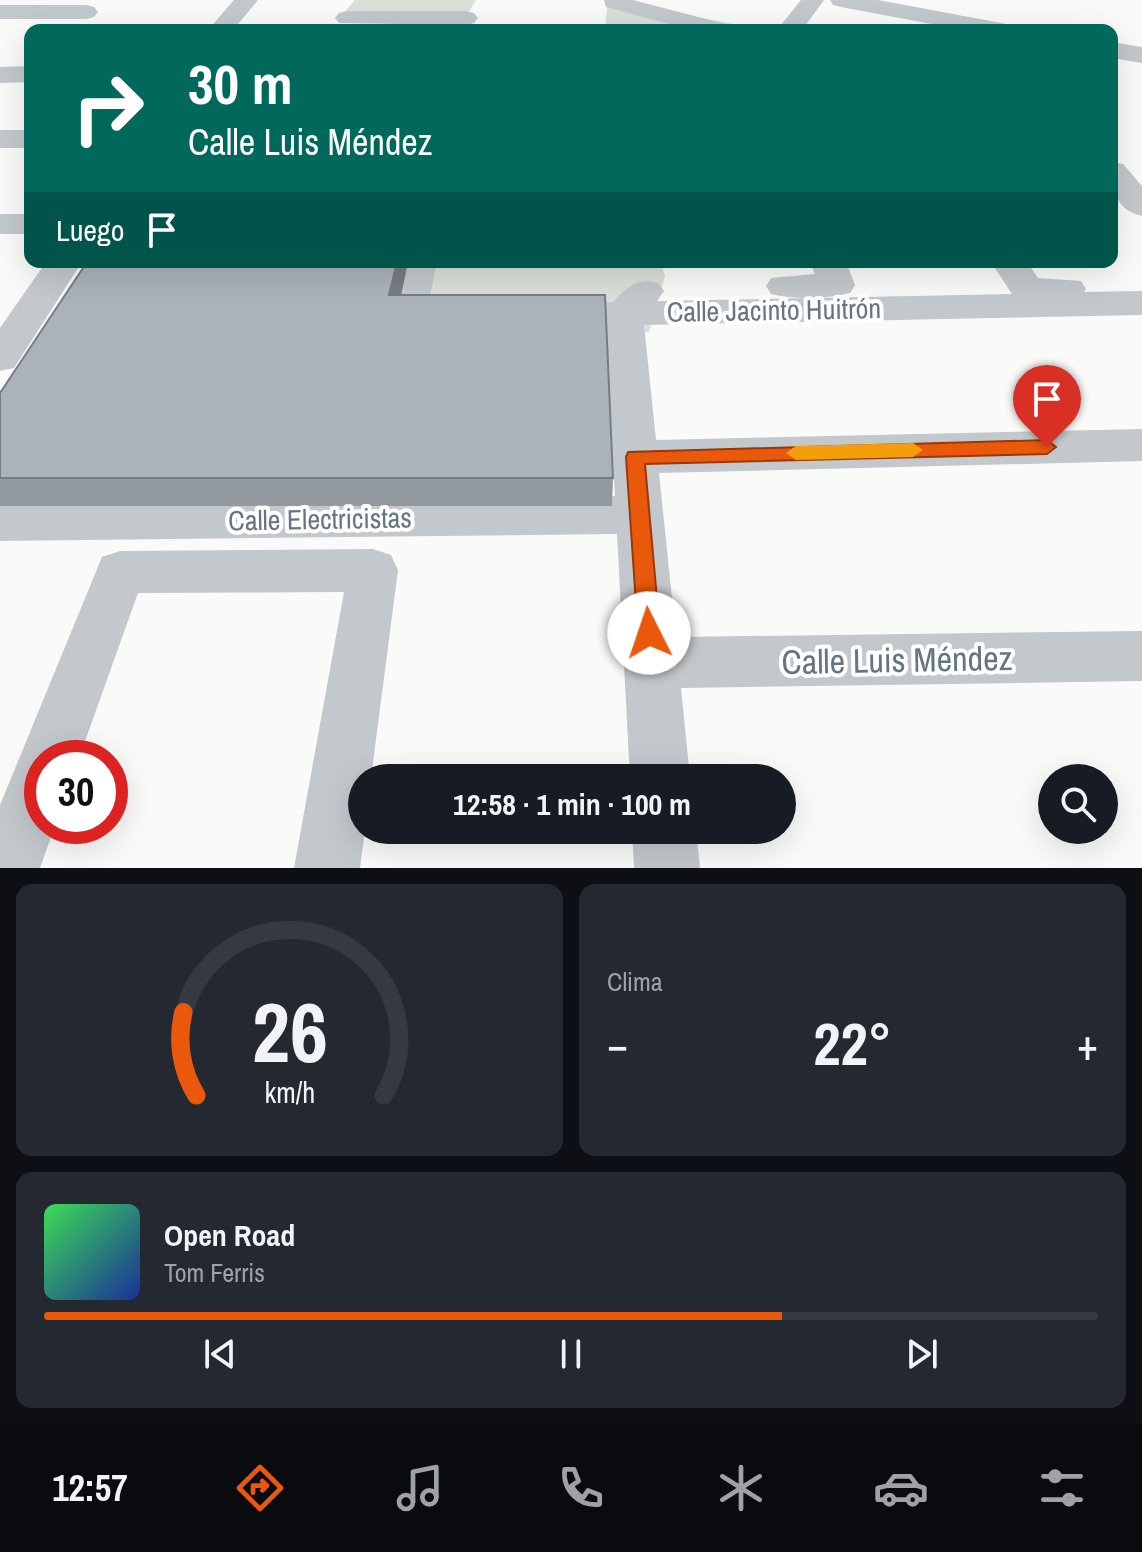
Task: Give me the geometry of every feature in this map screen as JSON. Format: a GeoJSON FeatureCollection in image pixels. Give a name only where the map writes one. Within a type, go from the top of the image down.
{"type":"FeatureCollection","features":[{"type":"Feature","properties":{"kind":"street"},"geometry":{"type":"LineString","coordinates":[[203,24],[222,0]]}},
{"type":"Feature","properties":{"kind":"street"},"geometry":{"type":"LineString","coordinates":[[225,24],[247,0]]}},
{"type":"Feature","properties":{"kind":"street"},"geometry":{"type":"LineString","coordinates":[[794,24],[813,0]]}},
{"type":"Feature","properties":{"kind":"street"},"geometry":{"type":"LineString","coordinates":[[841,0],[929,24]]}},
{"type":"Feature","properties":{"kind":"street"},"geometry":{"type":"LineString","coordinates":[[994,24],[999,0]]}},
{"type":"Feature","properties":{"kind":"street"},"geometry":{"type":"LineString","coordinates":[[608,24],[615,1],[698,24]]}},
{"type":"Feature","properties":{"kind":"street"},"geometry":{"type":"LineString","coordinates":[[0,12],[87,12]]}},
{"type":"Feature","properties":{"kind":"street"},"geometry":{"type":"LineString","coordinates":[[350,16],[470,16]]}},
{"type":"Feature","properties":{"kind":"street"},"geometry":{"type":"LineString","coordinates":[[1118,51],[1142,55]]}},
{"type":"Feature","properties":{"kind":"street"},"geometry":{"type":"LineString","coordinates":[[0,75],[24,74]]}},
{"type":"Feature","properties":{"kind":"street"},"geometry":{"type":"LineString","coordinates":[[0,139],[24,139]]}},
{"type":"Feature","properties":{"kind":"street"},"geometry":{"type":"LineString","coordinates":[[1118,178],[1142,206]]}},
{"type":"Feature","properties":{"kind":"street"},"geometry":{"type":"LineString","coordinates":[[0,224],[24,224]]}},
{"type":"Feature","properties":{"kind":"street"},"geometry":{"type":"LineString","coordinates":[[0,307],[28,268]]}},
{"type":"Feature","properties":{"kind":"street"},"geometry":{"type":"LineString","coordinates":[[0,358],[60,268]]}},
{"type":"Feature","properties":{"kind":"street"},"geometry":{"type":"LineString","coordinates":[[418,268],[406,319],[468,317]]}},
{"type":"Feature","properties":{"kind":"street"},"geometry":{"type":"LineString","coordinates":[[659,764],[635,457],[638,288],[837,285],[830,268]]}},
{"type":"Feature","properties":{"kind":"street"},"geometry":{"type":"LineString","coordinates":[[1013,268],[1027,289],[1142,289]]}},
{"type":"Feature","properties":{"kind":"street","name":"Calle Jacinto Huitrón"},"geometry":{"type":"LineString","coordinates":[[515,316],[638,288],[1142,303]]}},
{"type":"Feature","properties":{"kind":"street"},"geometry":{"type":"LineString","coordinates":[[635,457],[1142,445]]}},
{"type":"Feature","properties":{"kind":"street","name":"Calle Electricistas"},"geometry":{"type":"LineString","coordinates":[[0,522],[640,515]]}},
{"type":"Feature","properties":{"kind":"street","name":"Calle Electricistas"},"geometry":{"type":"LineString","coordinates":[[56,740],[120,572],[373,570],[327,868]]}},
{"type":"Feature","properties":{"kind":"street","name":"Calle Luis Méndez"},"geometry":{"type":"LineString","coordinates":[[651,663],[1142,656]]}},
{"type":"Feature","properties":{"kind":"street"},"geometry":{"type":"LineString","coordinates":[[7,868],[24,824]]}},
{"type":"Feature","properties":{"kind":"street"},"geometry":{"type":"LineString","coordinates":[[665,844],[667,868]]}},
{"type":"Feature","properties":{"kind":"shaded area"},"geometry":{"type":"Polygon","coordinates":[[[355,0],[476,0],[463,21],[337,21],[355,0]]]}},
{"type":"Feature","properties":{"kind":"shaded area"},"geometry":{"type":"Polygon","coordinates":[[[608,0],[733,24],[606,24],[608,0]]]}},
{"type":"Feature","properties":{"kind":"shaded area"},"geometry":{"type":"Polygon","coordinates":[[[403,268],[663,268],[665,276],[649,332],[384,338],[403,268]]]}},
{"type":"Feature","properties":{"kind":"building"},"geometry":{"type":"Polygon","coordinates":[[[83,268],[396,268],[389,295],[605,295],[613,478],[0,478],[0,393],[83,268]]]}},
{"type":"Feature","properties":{"kind":"slow traffic"},"geometry":{"type":"LineString","coordinates":[[796,453],[913,450]]}},
{"type":"Feature","properties":{"kind":"route"},"geometry":{"type":"LineString","coordinates":[[649,633],[635,457],[1047,447]]}}]}
